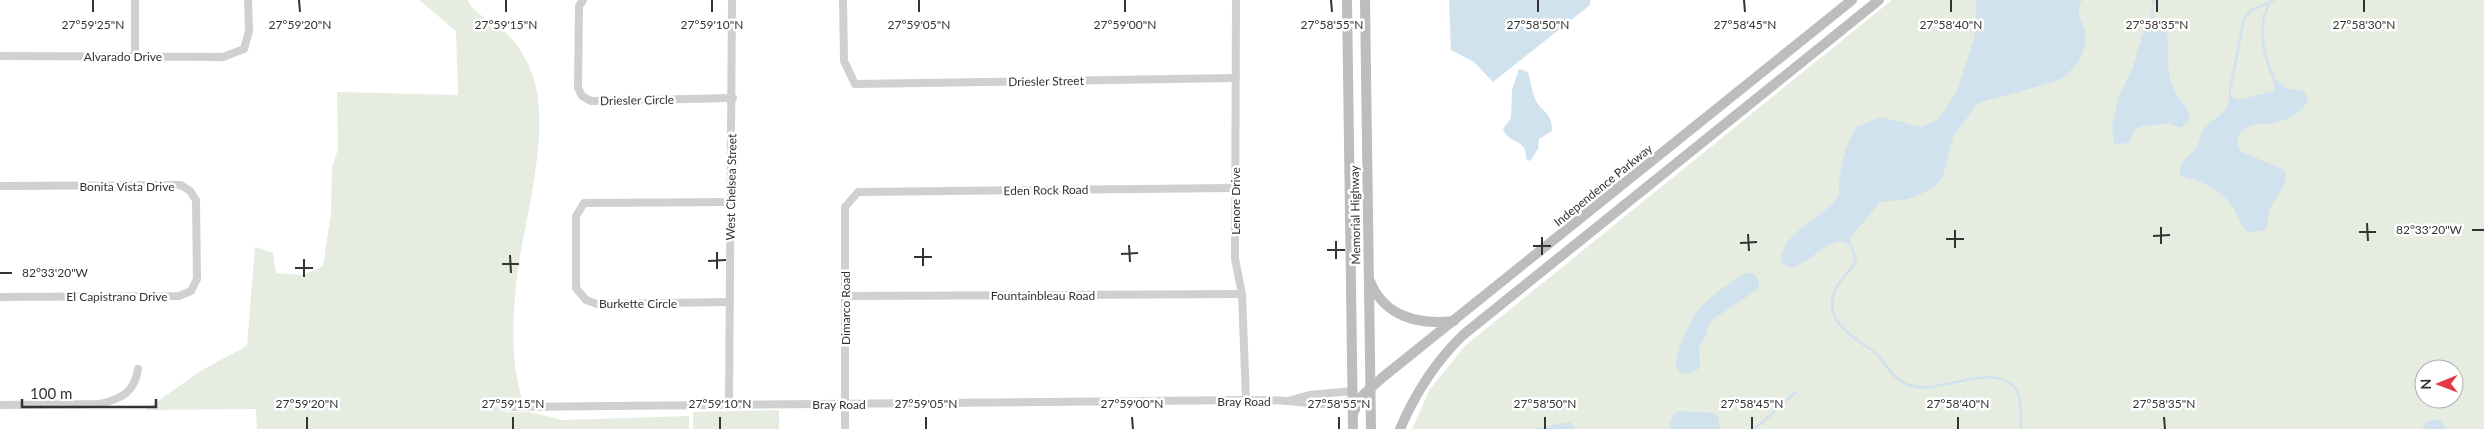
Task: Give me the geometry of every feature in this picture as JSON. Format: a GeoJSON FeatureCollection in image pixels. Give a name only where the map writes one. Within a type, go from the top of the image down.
{"type":"FeatureCollection","features":[{"type":"Feature","properties":{"kind":"main road","name":"Memorial Highway"},"geometry":{"type":"LineString","coordinates":[[1347,0],[1350,230],[1356,397]]}},
{"type":"Feature","properties":{"kind":"main road","name":"Memorial Highway"},"geometry":{"type":"LineString","coordinates":[[1365,0],[1371,426]]}},
{"type":"Feature","properties":{"kind":"main road","name":"Independence Parkway"},"geometry":{"type":"LineString","coordinates":[[1353,429],[1356,397],[1370,384],[1454,321],[1852,0]]}},
{"type":"Feature","properties":{"kind":"main road"},"geometry":{"type":"LineString","coordinates":[[1400,429],[1429,375],[1463,335],[1879,0]]}},
{"type":"Feature","properties":{"kind":"main road"},"geometry":{"type":"LineString","coordinates":[[1348,101],[1366,100]]}},
{"type":"Feature","properties":{"kind":"main road"},"geometry":{"type":"LineString","coordinates":[[1350,230],[1368,230]]}},
{"type":"Feature","properties":{"kind":"main road"},"geometry":{"type":"LineString","coordinates":[[1369,278],[1382,299],[1391,308],[1407,318],[1424,323],[1454,321]]}},
{"type":"Feature","properties":{"kind":"main road"},"geometry":{"type":"LineString","coordinates":[[1356,397],[1371,426]]}},
{"type":"Feature","properties":{"kind":"street"},"geometry":{"type":"LineString","coordinates":[[135,0],[135,56]]}},
{"type":"Feature","properties":{"kind":"street","name":"Alvarado Drive"},"geometry":{"type":"LineString","coordinates":[[0,56],[222,57],[244,49],[249,31],[248,0]]}},
{"type":"Feature","properties":{"kind":"street","name":"Driesler Circle"},"geometry":{"type":"LineString","coordinates":[[583,0],[579,6],[578,88],[582,96],[591,101],[732,98]]}},
{"type":"Feature","properties":{"kind":"street","name":"West Chelsea Street"},"geometry":{"type":"LineString","coordinates":[[729,404],[732,0]]}},
{"type":"Feature","properties":{"kind":"street","name":"Driesler Street"},"geometry":{"type":"LineString","coordinates":[[843,0],[844,61],[855,84],[1236,78]]}},
{"type":"Feature","properties":{"kind":"street","name":"Lenore Drive"},"geometry":{"type":"LineString","coordinates":[[1236,0],[1235,259],[1242,294],[1246,400]]}},
{"type":"Feature","properties":{"kind":"street","name":"Bonita Vista Drive"},"geometry":{"type":"LineString","coordinates":[[0,186],[181,185],[190,191],[196,200],[196,251]]}},
{"type":"Feature","properties":{"kind":"street","name":"Eden Rock Road"},"geometry":{"type":"LineString","coordinates":[[858,192],[1234,188]]}},
{"type":"Feature","properties":{"kind":"street","name":"Dimarco Road"},"geometry":{"type":"LineString","coordinates":[[845,429],[845,207],[858,192]]}},
{"type":"Feature","properties":{"kind":"street","name":"Burkette Circle"},"geometry":{"type":"LineString","coordinates":[[730,302],[598,304],[586,300],[576,288],[576,216],[584,203],[731,202]]}},
{"type":"Feature","properties":{"kind":"street","name":"El Capistrano Drive"},"geometry":{"type":"LineString","coordinates":[[0,297],[179,296],[191,291],[197,279],[196,251]]}},
{"type":"Feature","properties":{"kind":"street","name":"Fountainbleau Road"},"geometry":{"type":"LineString","coordinates":[[844,296],[1242,294]]}},
{"type":"Feature","properties":{"kind":"street"},"geometry":{"type":"LineString","coordinates":[[0,405],[100,404],[124,396],[134,387],[138,369]]}},
{"type":"Feature","properties":{"kind":"street","name":"Bray Road"},"geometry":{"type":"LineString","coordinates":[[1288,401],[1310,395],[1356,397]]}},
{"type":"Feature","properties":{"kind":"street","name":"Bray Road"},"geometry":{"type":"LineString","coordinates":[[510,407],[1246,400],[1321,404],[1356,397]]}},
{"type":"Feature","properties":{"kind":"shaded area"},"geometry":{"type":"Polygon","coordinates":[[[419,0],[468,0],[478,13],[502,29],[514,41],[528,63],[536,87],[539,105],[539,124],[536,166],[517,274],[514,305],[514,351],[517,379],[523,403],[505,403],[505,412],[530,412],[562,420],[689,416],[689,429],[257,429],[256,409],[145,410],[202,370],[247,346],[255,247],[273,253],[276,273],[303,275],[323,266],[331,213],[332,168],[338,149],[337,92],[458,95],[456,31],[419,0]]]}},
{"type":"Feature","properties":{"kind":"shaded area"},"geometry":{"type":"Polygon","coordinates":[[[1892,0],[2484,0],[2484,429],[1412,429],[1430,389],[1465,346],[1892,0]]]}},
{"type":"Feature","properties":{"kind":"shaded area"},"geometry":{"type":"Polygon","coordinates":[[[779,410],[779,429],[693,429],[693,412],[779,410]]]}},
{"type":"Feature","properties":{"kind":"water"},"geometry":{"type":"Polygon","coordinates":[[[1449,0],[1590,0],[1590,5],[1493,82],[1474,62],[1451,50],[1449,0]]]}},
{"type":"Feature","properties":{"kind":"water"},"geometry":{"type":"Polygon","coordinates":[[[1976,0],[2082,0],[2079,12],[2086,40],[2082,54],[2069,73],[2057,81],[1978,103],[1953,137],[1943,177],[1932,189],[1908,199],[1880,202],[1850,238],[1851,245],[1838,241],[1801,264],[1787,267],[1781,261],[1783,250],[1789,241],[1796,233],[1825,211],[1839,194],[1843,159],[1856,127],[1881,117],[1922,127],[1938,119],[1957,91],[1975,35],[1976,0]]]}},
{"type":"Feature","properties":{"kind":"water"},"geometry":{"type":"Polygon","coordinates":[[[2152,2],[2155,20],[2167,30],[2168,67],[2171,82],[2190,116],[2190,120],[2181,128],[2167,123],[2138,128],[2129,143],[2114,144],[2112,126],[2119,96],[2132,70],[2143,33],[2151,22],[2152,2]]]}},
{"type":"Feature","properties":{"kind":"water"},"geometry":{"type":"Polygon","coordinates":[[[1519,69],[1528,72],[1536,101],[1548,115],[1552,124],[1552,131],[1539,139],[1538,149],[1530,161],[1526,159],[1526,152],[1521,144],[1509,137],[1503,129],[1511,118],[1512,90],[1519,69]]]}},
{"type":"Feature","properties":{"kind":"water"},"geometry":{"type":"Polygon","coordinates":[[[2273,77],[2286,88],[2304,91],[2308,99],[2303,108],[2293,116],[2270,124],[2250,126],[2243,130],[2239,136],[2238,147],[2240,151],[2284,170],[2286,175],[2283,185],[2269,211],[2265,230],[2248,232],[2243,227],[2231,205],[2221,194],[2201,182],[2180,176],[2180,171],[2183,162],[2198,144],[2203,129],[2223,113],[2228,105],[2231,86],[2231,96],[2237,100],[2275,91],[2273,77]]]}},
{"type":"Feature","properties":{"kind":"water"},"geometry":{"type":"Polygon","coordinates":[[[1753,273],[1759,281],[1758,289],[1713,319],[1708,325],[1706,335],[1699,346],[1700,365],[1697,370],[1688,374],[1680,373],[1675,365],[1687,330],[1698,311],[1715,294],[1741,275],[1753,273]]]}},
{"type":"Feature","properties":{"kind":"water"},"geometry":{"type":"Polygon","coordinates":[[[1679,411],[1714,413],[1718,416],[1720,429],[1671,429],[1670,421],[1674,414],[1679,411]]]}},
{"type":"Feature","properties":{"kind":"water"},"geometry":{"type":"Polygon","coordinates":[[[2439,419],[2447,429],[2422,429],[2426,422],[2439,419]]]}},
{"type":"Feature","properties":{"kind":"water"},"geometry":{"type":"Polygon","coordinates":[[[1570,422],[1576,429],[1535,429],[1570,422]]]}},
{"type":"Feature","properties":{"kind":"waterway"},"geometry":{"type":"LineString","coordinates":[[2231,86],[2244,18],[2252,10],[2274,0]]}},
{"type":"Feature","properties":{"kind":"waterway"},"geometry":{"type":"LineString","coordinates":[[2269,4],[2265,13],[2262,31],[2266,59],[2273,77]]}},
{"type":"Feature","properties":{"kind":"waterway"},"geometry":{"type":"LineString","coordinates":[[1851,245],[1856,261],[1838,285],[1833,296],[1832,307],[1834,316],[1839,324],[1854,338],[1872,350],[1891,373],[1906,384],[1932,387],[1985,377],[1997,378],[2010,383],[2014,386],[2019,397],[2021,429]]}},
{"type":"Feature","properties":{"kind":"waterway"},"geometry":{"type":"LineString","coordinates":[[1755,429],[1796,392]]}}]}
